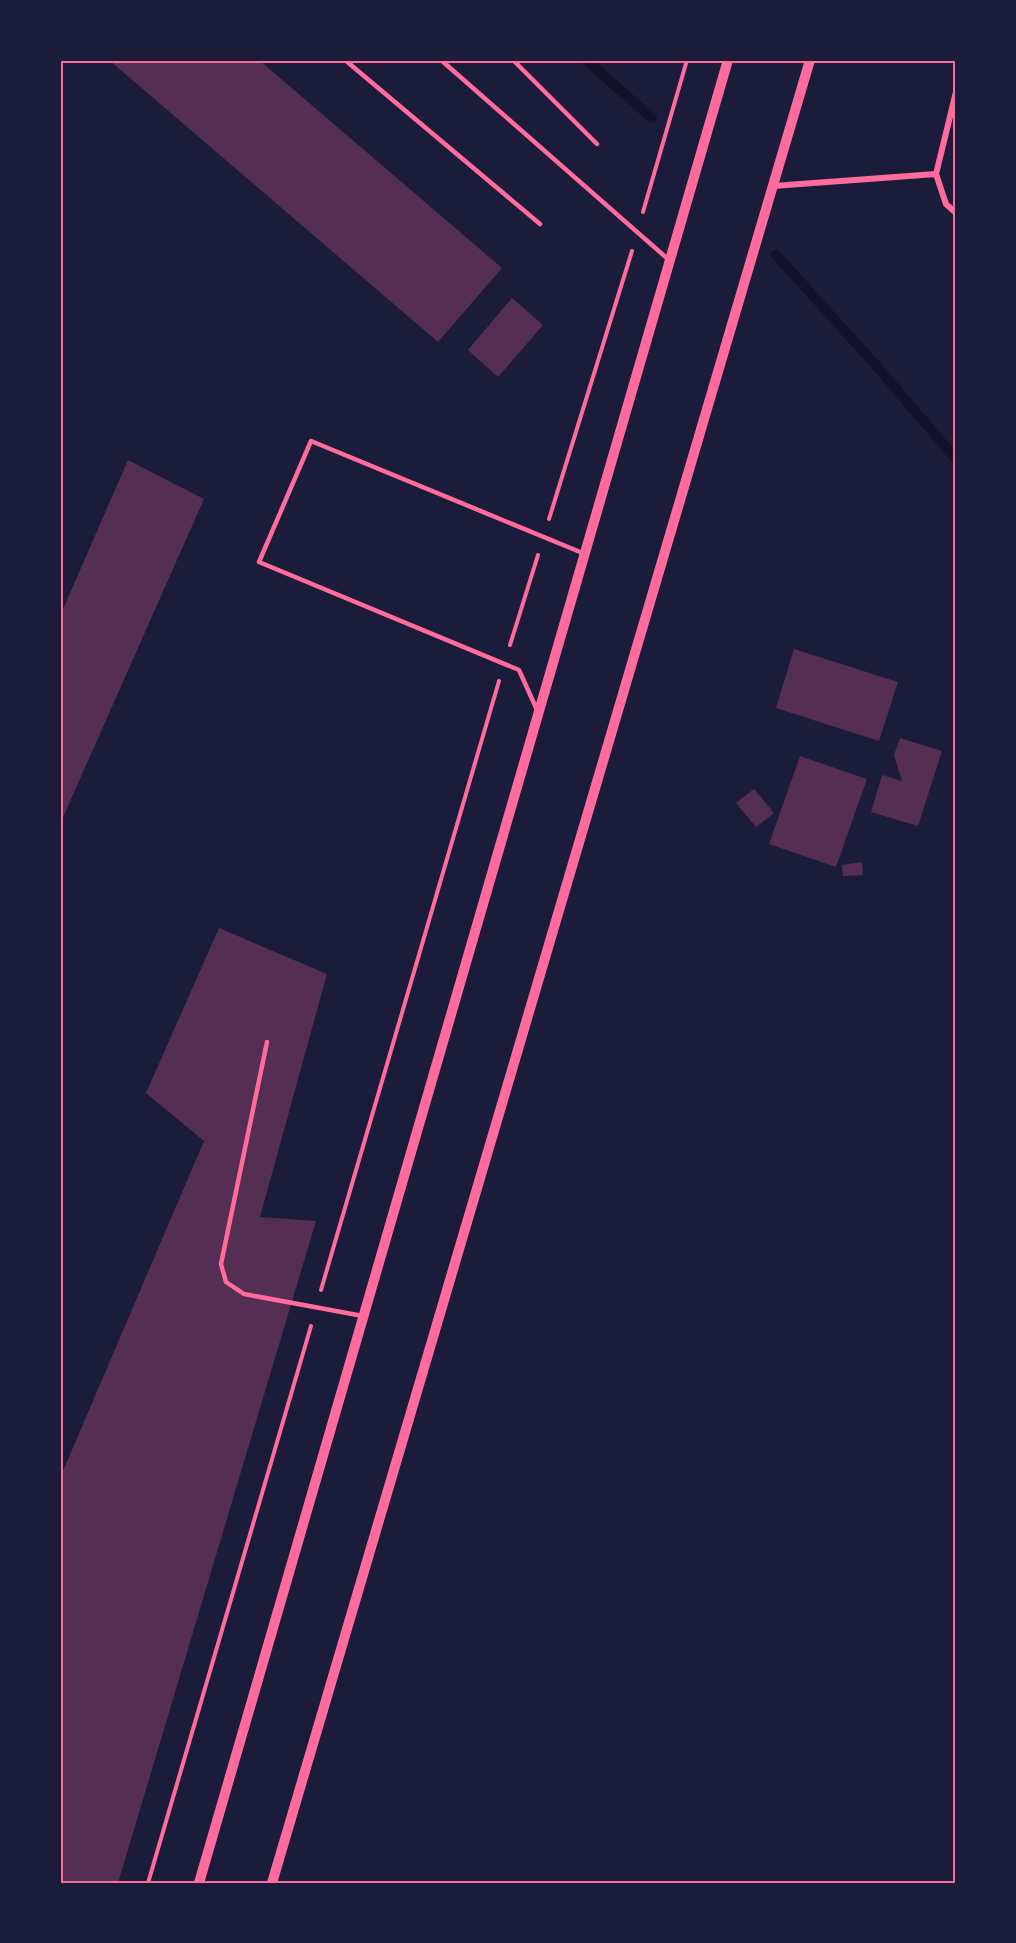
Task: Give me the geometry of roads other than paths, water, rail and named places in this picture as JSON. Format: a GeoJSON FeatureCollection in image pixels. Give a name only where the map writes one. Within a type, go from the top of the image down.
{"type":"FeatureCollection","features":[{"type":"Feature","properties":{"kind":"street"},"geometry":{"type":"LineString","coordinates":[[199,1883],[728,60]]}},
{"type":"Feature","properties":{"kind":"street"},"geometry":{"type":"LineString","coordinates":[[272,1883],[810,60]]}},
{"type":"Feature","properties":{"kind":"street"},"geometry":{"type":"LineString","coordinates":[[956,92],[936,174],[946,204],[956,213]]}},
{"type":"Feature","properties":{"kind":"street"},"geometry":{"type":"LineString","coordinates":[[773,186],[936,174]]}},
{"type":"Feature","properties":{"kind":"lane"},"geometry":{"type":"LineString","coordinates":[[345,60],[540,225]]}},
{"type":"Feature","properties":{"kind":"lane"},"geometry":{"type":"LineString","coordinates":[[441,60],[669,260]]}},
{"type":"Feature","properties":{"kind":"lane"},"geometry":{"type":"LineString","coordinates":[[513,60],[597,144]]}},
{"type":"Feature","properties":{"kind":"lane"},"geometry":{"type":"LineString","coordinates":[[538,712],[519,669],[259,562],[311,441],[585,554]]}},
{"type":"Feature","properties":{"kind":"lane"},"geometry":{"type":"LineString","coordinates":[[267,1042],[221,1264],[226,1282],[244,1294],[363,1316]]}},
{"type":"Feature","properties":{"kind":"waterway"},"geometry":{"type":"LineString","coordinates":[[586,60],[652,118]]}},
{"type":"Feature","properties":{"kind":"waterway"},"geometry":{"type":"LineString","coordinates":[[776,255],[873,362],[956,459]]}}]}
